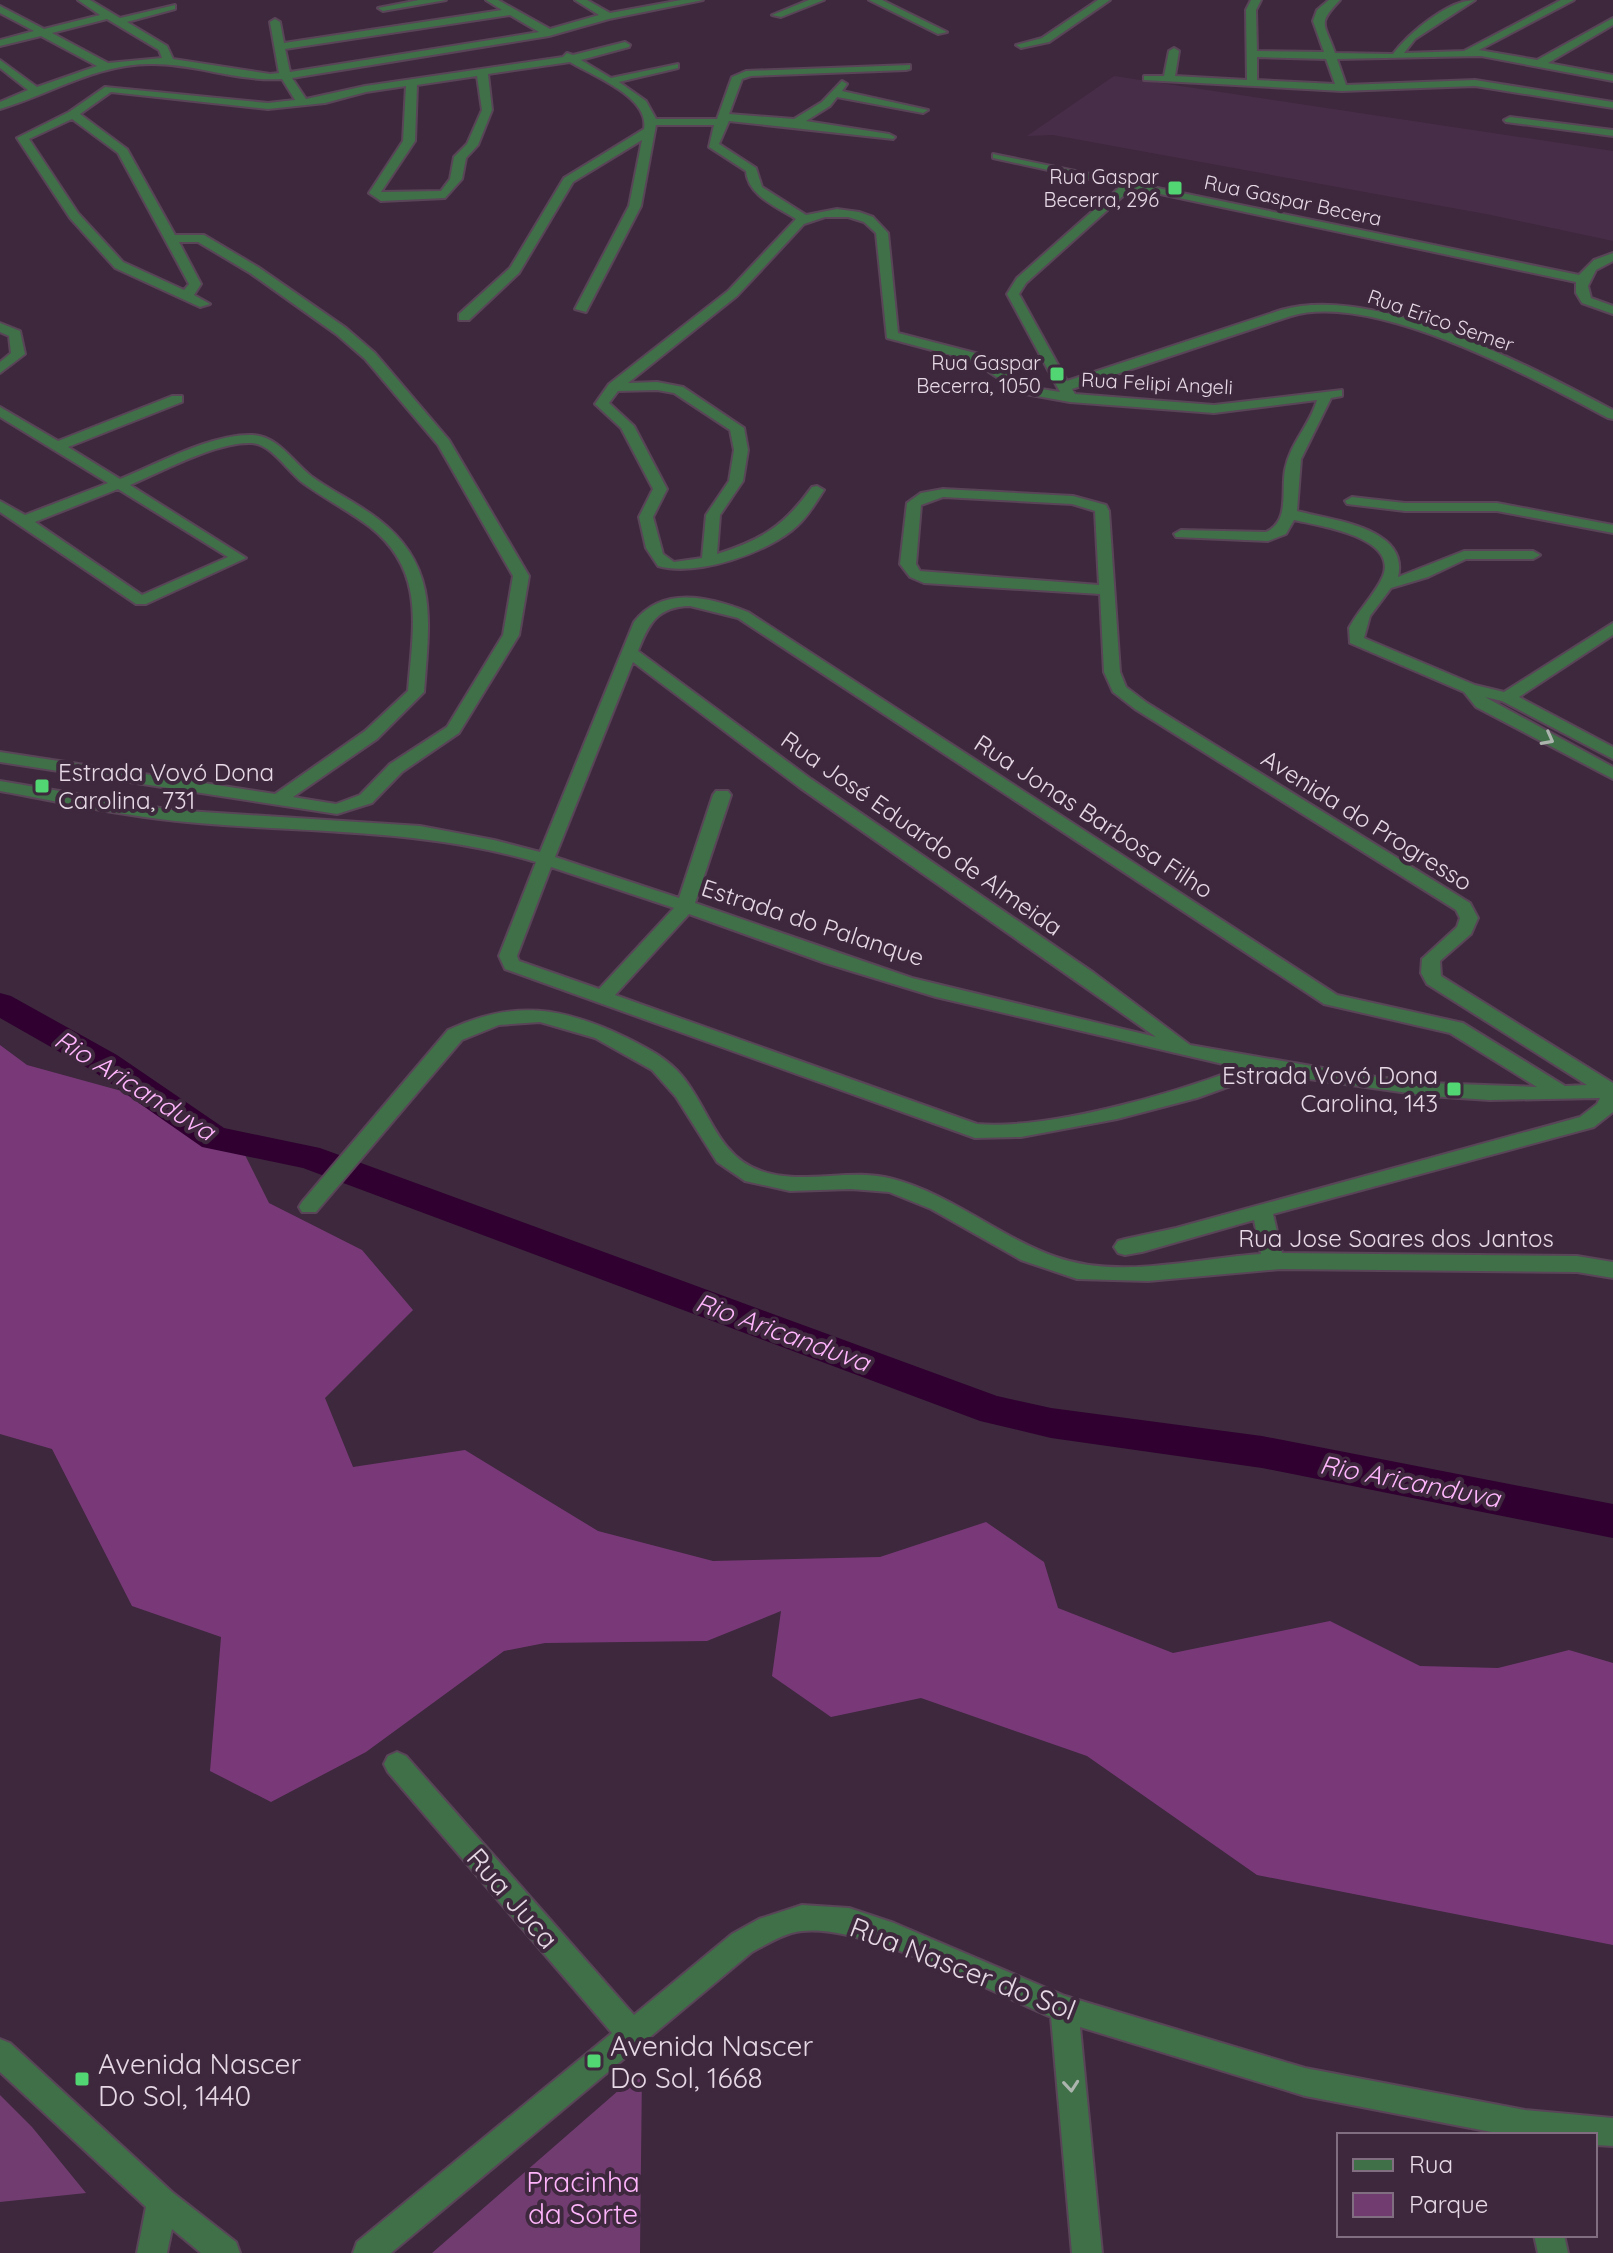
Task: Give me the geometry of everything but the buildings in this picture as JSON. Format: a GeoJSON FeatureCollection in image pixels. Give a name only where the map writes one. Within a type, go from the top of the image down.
{"type":"FeatureCollection","features":[{"type":"Feature","properties":{"kind":"street"},"geometry":{"type":"LineString","coordinates":[[88,2],[107,0]]}},
{"type":"Feature","properties":{"kind":"street"},"geometry":{"type":"LineString","coordinates":[[383,8],[441,0]]}},
{"type":"Feature","properties":{"kind":"street"},"geometry":{"type":"LineString","coordinates":[[491,0],[547,39]]}},
{"type":"Feature","properties":{"kind":"street"},"geometry":{"type":"LineString","coordinates":[[580,0],[608,16]]}},
{"type":"Feature","properties":{"kind":"street"},"geometry":{"type":"LineString","coordinates":[[0,106],[105,66],[169,61],[253,76],[285,76],[532,36],[547,39],[608,16],[663,2],[698,0]]}},
{"type":"Feature","properties":{"kind":"street"},"geometry":{"type":"LineString","coordinates":[[777,15],[819,0]]}},
{"type":"Feature","properties":{"kind":"street"},"geometry":{"type":"LineString","coordinates":[[874,0],[942,32]]}},
{"type":"Feature","properties":{"kind":"street"},"geometry":{"type":"LineString","coordinates":[[890,7],[911,0]]}},
{"type":"Feature","properties":{"kind":"street"},"geometry":{"type":"LineString","coordinates":[[1021,45],[1045,40],[1105,0]]}},
{"type":"Feature","properties":{"kind":"street"},"geometry":{"type":"LineString","coordinates":[[1252,85],[1254,54],[1251,10],[1256,0]]}},
{"type":"Feature","properties":{"kind":"street"},"geometry":{"type":"LineString","coordinates":[[1335,0],[1321,12],[1318,21],[1342,88]]}},
{"type":"Feature","properties":{"kind":"street"},"geometry":{"type":"LineString","coordinates":[[1396,57],[1411,37],[1470,0]]}},
{"type":"Feature","properties":{"kind":"street"},"geometry":{"type":"LineString","coordinates":[[1468,52],[1569,0]]}},
{"type":"Feature","properties":{"kind":"street"},"geometry":{"type":"LineString","coordinates":[[88,2],[163,48],[169,61]]}},
{"type":"Feature","properties":{"kind":"street"},"geometry":{"type":"LineString","coordinates":[[0,43],[44,31],[171,7]]}},
{"type":"Feature","properties":{"kind":"street"},"geometry":{"type":"LineString","coordinates":[[0,9],[105,66]]}},
{"type":"Feature","properties":{"kind":"street"},"geometry":{"type":"LineString","coordinates":[[281,47],[512,12]]}},
{"type":"Feature","properties":{"kind":"street"},"geometry":{"type":"LineString","coordinates":[[1538,64],[1613,21]]}},
{"type":"Feature","properties":{"kind":"street"},"geometry":{"type":"LineString","coordinates":[[275,22],[285,76],[303,103]]}},
{"type":"Feature","properties":{"kind":"street"},"geometry":{"type":"LineString","coordinates":[[204,304],[119,265],[74,215],[23,138],[73,114],[109,89],[268,106],[572,59],[625,45]]}},
{"type":"Feature","properties":{"kind":"street"},"geometry":{"type":"LineString","coordinates":[[559,51],[642,103],[650,126],[635,206],[581,309]]}},
{"type":"Feature","properties":{"kind":"street"},"geometry":{"type":"LineString","coordinates":[[1169,80],[1174,51]]}},
{"type":"Feature","properties":{"kind":"street"},"geometry":{"type":"LineString","coordinates":[[1254,54],[1396,57],[1468,52],[1613,78]]}},
{"type":"Feature","properties":{"kind":"street"},"geometry":{"type":"LineString","coordinates":[[0,63],[5,73],[36,91]]}},
{"type":"Feature","properties":{"kind":"street"},"geometry":{"type":"LineString","coordinates":[[610,81],[674,66]]}},
{"type":"Feature","properties":{"kind":"street"},"geometry":{"type":"LineString","coordinates":[[805,219],[754,186],[752,170],[715,149],[714,140],[740,75],[906,67]]}},
{"type":"Feature","properties":{"kind":"street"},"geometry":{"type":"LineString","coordinates":[[796,123],[819,109],[835,93],[845,80],[845,69]]}},
{"type":"Feature","properties":{"kind":"street"},"geometry":{"type":"LineString","coordinates":[[412,84],[409,141],[375,193],[381,197],[445,194],[456,179],[460,157],[472,145],[487,110],[482,73]]}},
{"type":"Feature","properties":{"kind":"street"},"geometry":{"type":"LineString","coordinates":[[1148,78],[1342,88],[1475,83],[1613,105]]}},
{"type":"Feature","properties":{"kind":"street"},"geometry":{"type":"LineString","coordinates":[[835,93],[923,110]]}},
{"type":"Feature","properties":{"kind":"street"},"geometry":{"type":"LineString","coordinates":[[73,114],[123,151],[195,284],[187,296]]}},
{"type":"Feature","properties":{"kind":"street"},"geometry":{"type":"LineString","coordinates":[[464,317],[515,270],[568,180],[650,126],[724,119],[796,123],[889,137]]}},
{"type":"Feature","properties":{"kind":"street"},"geometry":{"type":"LineString","coordinates":[[1510,120],[1613,133]]}},
{"type":"Feature","properties":{"kind":"street","name":"Rua Gaspar Becera"},"geometry":{"type":"LineString","coordinates":[[997,156],[1582,279]]}},
{"type":"Feature","properties":{"kind":"street"},"geometry":{"type":"LineString","coordinates":[[1068,392],[1013,294],[1021,281],[1130,184]]}},
{"type":"Feature","properties":{"kind":"street","name":"Rua Felipi Angeli"},"geometry":{"type":"LineString","coordinates":[[805,219],[838,214],[861,215],[877,223],[882,233],[892,335],[978,358],[1025,390],[1214,409],[1331,394],[1307,430],[1291,472],[1290,514]]}},
{"type":"Feature","properties":{"kind":"street"},"geometry":{"type":"LineString","coordinates":[[805,219],[795,224],[746,281],[614,387],[602,404],[627,426],[660,489],[646,517],[657,557],[663,563],[676,566],[709,561],[781,532],[794,522],[817,490]]}},
{"type":"Feature","properties":{"kind":"street"},"geometry":{"type":"LineString","coordinates":[[0,757],[172,781],[337,809],[366,799],[396,768],[453,730],[511,635],[521,576],[444,443],[370,356],[341,331],[254,270],[200,238],[171,239]]}},
{"type":"Feature","properties":{"kind":"street"},"geometry":{"type":"LineString","coordinates":[[1613,257],[1601,260],[1582,279],[1581,292],[1586,300],[1613,310]]}},
{"type":"Feature","properties":{"kind":"street","name":"Rua Erico Semer"},"geometry":{"type":"LineString","coordinates":[[1068,392],[1286,313],[1317,307],[1375,316],[1439,337],[1537,376],[1613,415]]}},
{"type":"Feature","properties":{"kind":"street"},"geometry":{"type":"LineString","coordinates":[[0,327],[15,334],[18,354],[0,369]]}},
{"type":"Feature","properties":{"kind":"street"},"geometry":{"type":"LineString","coordinates":[[614,387],[657,386],[678,390],[737,428],[741,450],[736,481],[713,515],[709,561]]}},
{"type":"Feature","properties":{"kind":"street"},"geometry":{"type":"LineString","coordinates":[[58,446],[177,399]]}},
{"type":"Feature","properties":{"kind":"street"},"geometry":{"type":"LineString","coordinates":[[0,411],[239,558],[141,601],[0,505]]}},
{"type":"Feature","properties":{"kind":"street"},"geometry":{"type":"LineString","coordinates":[[24,521],[231,440],[259,439],[271,444],[292,467],[328,495],[373,523],[396,543],[413,567],[420,629],[416,692],[371,735],[278,800]]}},
{"type":"Feature","properties":{"kind":"street","name":"Avenida do Progresso"},"geometry":{"type":"LineString","coordinates":[[1107,590],[924,578],[915,574],[908,564],[914,503],[921,497],[943,493],[1073,500],[1094,504],[1102,511],[1107,590],[1112,672],[1119,689],[1153,714],[1464,907],[1469,918],[1465,930],[1431,959],[1430,973],[1434,980],[1612,1090]]}},
{"type":"Feature","properties":{"kind":"street"},"geometry":{"type":"LineString","coordinates":[[1352,501],[1405,507],[1497,507],[1613,529]]}},
{"type":"Feature","properties":{"kind":"street"},"geometry":{"type":"LineString","coordinates":[[1181,534],[1268,537],[1281,531],[1290,514],[1378,542],[1391,558],[1389,584]]}},
{"type":"Feature","properties":{"kind":"street"},"geometry":{"type":"LineString","coordinates":[[1533,555],[1464,555],[1423,574],[1389,584],[1365,613],[1354,637],[1385,655],[1470,689],[1507,697],[1613,754]]}},
{"type":"Feature","properties":{"kind":"street","name":"Rua Jonas Barbosa Filho"},"geometry":{"type":"LineString","coordinates":[[601,999],[520,970],[509,962],[513,939],[631,653],[635,632],[647,615],[668,604],[683,601],[707,603],[743,615],[1331,1000],[1456,1028],[1559,1091]]}},
{"type":"Feature","properties":{"kind":"street"},"geometry":{"type":"LineString","coordinates":[[1507,697],[1613,628]]}},
{"type":"Feature","properties":{"kind":"street","name":"Rua José Eduardo de Almeida"},"geometry":{"type":"LineString","coordinates":[[631,653],[805,783],[1087,977],[1187,1051]]}},
{"type":"Feature","properties":{"kind":"street"},"geometry":{"type":"LineString","coordinates":[[1470,689],[1482,704],[1613,774]]}},
{"type":"Feature","properties":{"kind":"street","name":"Estrada do Palanque"},"geometry":{"type":"LineString","coordinates":[[0,786],[140,812],[194,818],[371,826],[449,836],[544,860],[836,960],[950,995],[1262,1067],[1429,1092],[1473,1095],[1612,1090]]}},
{"type":"Feature","properties":{"kind":"street"},"geometry":{"type":"LineString","coordinates":[[722,795],[685,907],[601,999],[960,1129],[989,1133],[1013,1132],[1172,1100],[1262,1067]]}},
{"type":"Feature","properties":{"kind":"street","name":"Rua Jose Soares dos Jantos"},"geometry":{"type":"LineString","coordinates":[[309,1207],[455,1035],[475,1024],[548,1015],[567,1019],[611,1038],[664,1069],[696,1109],[717,1151],[736,1169],[758,1178],[796,1183],[850,1180],[894,1186],[954,1211],[1024,1252],[1078,1271],[1140,1271],[1273,1261],[1577,1264],[1613,1270]]}},
{"type":"Feature","properties":{"kind":"street"},"geometry":{"type":"LineString","coordinates":[[1125,1247],[1147,1244],[1262,1210],[1440,1165],[1587,1122],[1604,1111],[1611,1101],[1612,1090]]}},
{"type":"Feature","properties":{"kind":"street"},"geometry":{"type":"LineString","coordinates":[[1262,1210],[1273,1261]]}},
{"type":"Feature","properties":{"kind":"street","name":"Rua Juca"},"geometry":{"type":"LineString","coordinates":[[397,1764],[630,2032]]}},
{"type":"Feature","properties":{"kind":"street","name":"Rua Nascer do Sol"},"geometry":{"type":"LineString","coordinates":[[368,2253],[630,2032],[742,1943],[769,1928],[802,1918],[849,1921],[884,1932],[1064,2009],[1305,2082],[1526,2129],[1613,2132]]}},
{"type":"Feature","properties":{"kind":"street"},"geometry":{"type":"LineString","coordinates":[[1064,2009],[1087,2253]]}},
{"type":"Feature","properties":{"kind":"street"},"geometry":{"type":"LineString","coordinates":[[0,2053],[162,2202],[225,2253]]}},
{"type":"Feature","properties":{"kind":"street"},"geometry":{"type":"LineString","coordinates":[[152,2253],[162,2202]]}},
{"type":"Feature","properties":{"kind":"shaded area"},"geometry":{"type":"Polygon","coordinates":[[[1114,76],[1613,151],[1613,241],[1491,215],[1053,135],[1027,136],[1114,76]]]}},
{"type":"Feature","properties":{"kind":"shaded area"},"geometry":{"type":"Polygon","coordinates":[[[0,1045],[27,1065],[136,1095],[241,1147],[269,1203],[362,1250],[413,1310],[325,1398],[353,1467],[465,1450],[598,1531],[713,1561],[880,1557],[986,1522],[1044,1562],[1058,1608],[1173,1653],[1330,1621],[1420,1666],[1498,1668],[1569,1650],[1613,1663],[1613,1945],[1257,1875],[1087,1756],[921,1698],[831,1717],[772,1676],[781,1611],[707,1641],[545,1643],[504,1651],[366,1752],[271,1802],[210,1771],[221,1637],[132,1606],[52,1449],[0,1434],[0,1045]]]}},
{"type":"Feature","properties":{"kind":"green space","name":"Pracinha da Sorte"},"geometry":{"type":"Polygon","coordinates":[[[642,2070],[640,2253],[432,2253],[642,2070]]]}},
{"type":"Feature","properties":{"kind":"green space"},"geometry":{"type":"Polygon","coordinates":[[[0,2095],[32,2127],[86,2193],[0,2202],[0,2095]]]}},
{"type":"Feature","properties":{"kind":"waterway","name":"Rio Aricanduva"},"geometry":{"type":"LineString","coordinates":[[0,1004],[105,1063],[214,1138],[308,1157],[994,1410],[1051,1423],[1262,1452],[1613,1521]]}},
{"type":"Feature","properties":{"kind":"place","name":"Rua Gaspar Becerra, 296"},"geometry":{"type":"Point","coordinates":[1175,188]}},
{"type":"Feature","properties":{"kind":"place","name":"Rua Gaspar Becerra, 1050"},"geometry":{"type":"Point","coordinates":[1057,374]}},
{"type":"Feature","properties":{"kind":"place","name":"Estrada Vovó Dona Carolina, 731"},"geometry":{"type":"Point","coordinates":[42,786]}},
{"type":"Feature","properties":{"kind":"place","name":"Estrada Vovó Dona Carolina, 143"},"geometry":{"type":"Point","coordinates":[1454,1089]}},
{"type":"Feature","properties":{"kind":"place","name":"Avenida Nascer Do Sol, 1668"},"geometry":{"type":"Point","coordinates":[594,2061]}},
{"type":"Feature","properties":{"kind":"place","name":"Avenida Nascer Do Sol, 1440"},"geometry":{"type":"Point","coordinates":[82,2079]}}]}
